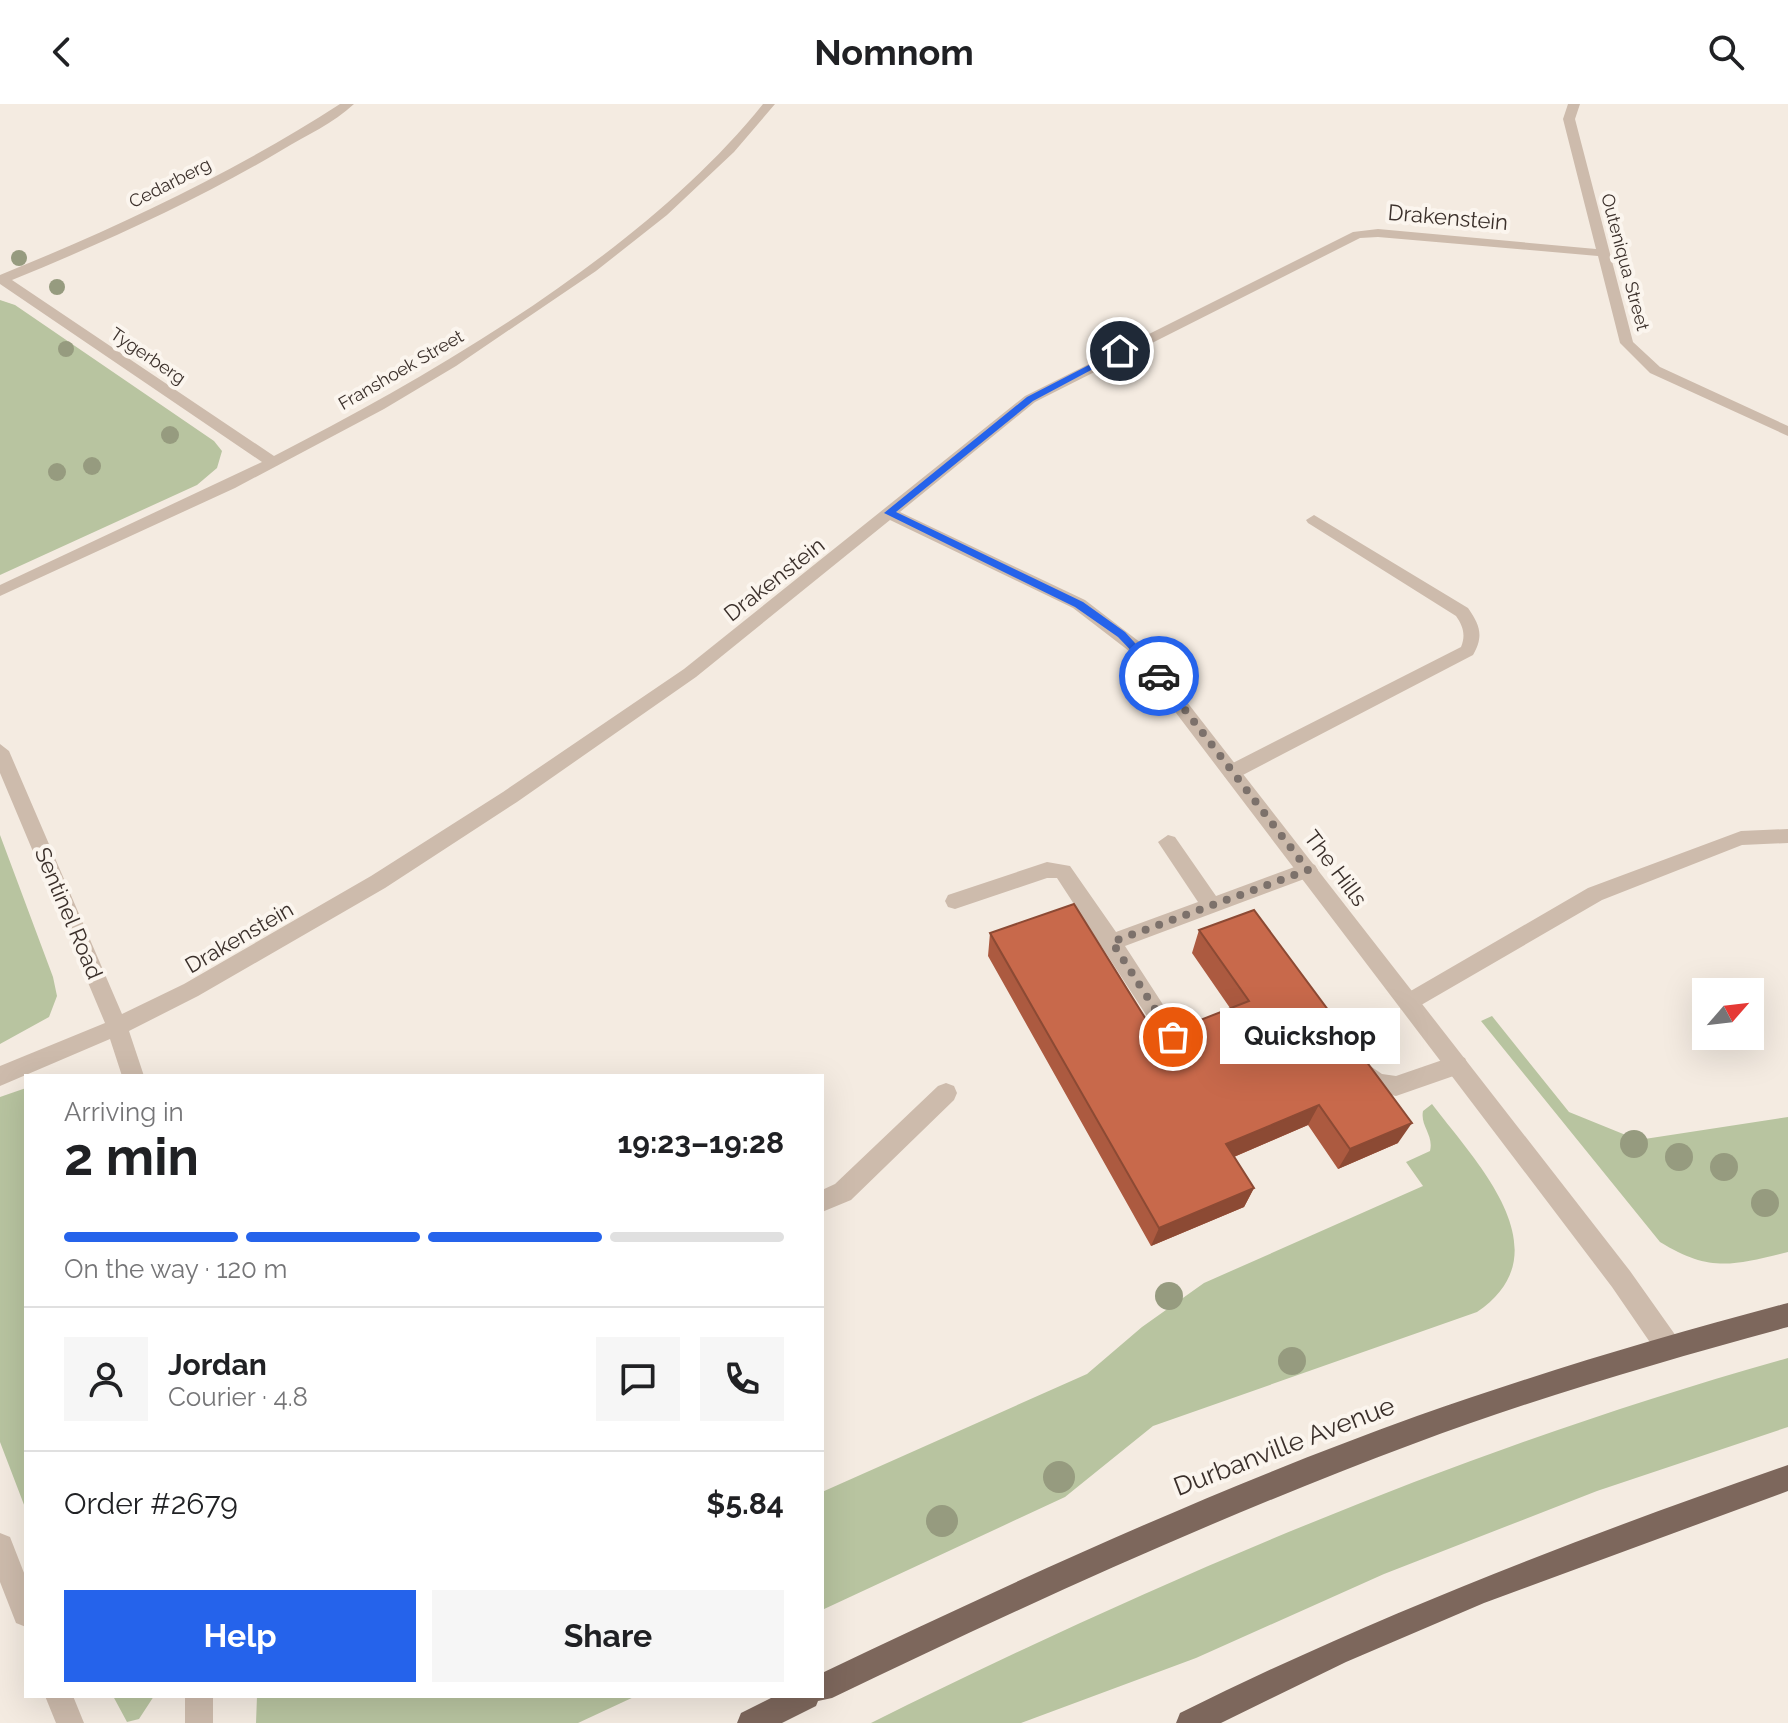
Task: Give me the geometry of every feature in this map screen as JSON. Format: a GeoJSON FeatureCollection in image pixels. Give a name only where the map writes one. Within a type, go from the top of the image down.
{"type":"FeatureCollection","features":[{"type":"Feature","properties":{"kind":"main road","name":"Durbanville Avenue"},"geometry":{"type":"LineString","coordinates":[[824,1687],[1049,1579],[1217,1505],[1450,1416],[1667,1345],[1788,1315]]}},
{"type":"Feature","properties":{"kind":"main road"},"geometry":{"type":"LineString","coordinates":[[1190,1723],[1388,1629],[1523,1571],[1788,1478]]}},
{"type":"Feature","properties":{"kind":"main road"},"geometry":{"type":"LineString","coordinates":[[751,1723],[802,1698]]}},
{"type":"Feature","properties":{"kind":"street","name":"Cedarberg"},"geometry":{"type":"LineString","coordinates":[[1,280],[211,183],[284,144],[348,104]]}},
{"type":"Feature","properties":{"kind":"street","name":"Franshoek Street"},"geometry":{"type":"LineString","coordinates":[[0,591],[273,462],[431,376],[618,249],[702,176],[769,104]]}},
{"type":"Feature","properties":{"kind":"street","name":"Outeniqua Street"},"geometry":{"type":"LineString","coordinates":[[1574,104],[1569,119],[1627,343],[1634,353],[1669,377],[1788,432]]}},
{"type":"Feature","properties":{"kind":"street","name":"Drakenstein"},"geometry":{"type":"LineString","coordinates":[[0,1076],[117,1027],[191,990],[378,882],[510,797],[690,673],[1030,399],[1357,235],[1378,233],[1603,253]]}},
{"type":"Feature","properties":{"kind":"street","name":"Tygerberg"},"geometry":{"type":"LineString","coordinates":[[1,280],[273,462]]}},
{"type":"Feature","properties":{"kind":"street","name":"The Hills"},"geometry":{"type":"LineString","coordinates":[[889,513],[1102,618],[1146,660],[1621,1279],[1667,1345]]}},
{"type":"Feature","properties":{"kind":"street"},"geometry":{"type":"LineString","coordinates":[[1232,772],[1467,651],[1472,643],[1470,623],[1462,612],[1314,520]]}},
{"type":"Feature","properties":{"kind":"street","name":"Sentinel Road"},"geometry":{"type":"LineString","coordinates":[[0,751],[117,1027],[132,1074]]}},
{"type":"Feature","properties":{"kind":"street"},"geometry":{"type":"LineString","coordinates":[[1409,1002],[1595,894],[1741,838],[1788,836]]}},
{"type":"Feature","properties":{"kind":"street"},"geometry":{"type":"LineString","coordinates":[[1168,842],[1212,906]]}},
{"type":"Feature","properties":{"kind":"street"},"geometry":{"type":"LineString","coordinates":[[955,901],[1047,870],[1063,871],[1173,1037]]}},
{"type":"Feature","properties":{"kind":"street"},"geometry":{"type":"LineString","coordinates":[[1112,942],[1212,906],[1244,902],[1308,870]]}},
{"type":"Feature","properties":{"kind":"street"},"geometry":{"type":"LineString","coordinates":[[1353,1055],[1368,1075],[1383,1086],[1457,1065]]}},
{"type":"Feature","properties":{"kind":"street"},"geometry":{"type":"LineString","coordinates":[[824,1200],[843,1192],[946,1093]]}},
{"type":"Feature","properties":{"kind":"street"},"geometry":{"type":"LineString","coordinates":[[0,1547],[24,1608]]}},
{"type":"Feature","properties":{"kind":"street"},"geometry":{"type":"LineString","coordinates":[[60,1698],[70,1723]]}},
{"type":"Feature","properties":{"kind":"street"},"geometry":{"type":"LineString","coordinates":[[199,1698],[199,1723]]}},
{"type":"Feature","properties":{"kind":"green space"},"geometry":{"type":"Polygon","coordinates":[[[0,300],[15,305],[214,441],[222,451],[217,468],[197,485],[0,575],[0,300]]]}},
{"type":"Feature","properties":{"kind":"green space"},"geometry":{"type":"Polygon","coordinates":[[[0,835],[53,977],[57,996],[49,1017],[0,1044],[0,835]]]}},
{"type":"Feature","properties":{"kind":"green space"},"geometry":{"type":"Polygon","coordinates":[[[1492,1016],[1569,1112],[1638,1140],[1788,1117],[1788,1252],[1722,1264],[1694,1258],[1660,1242],[1481,1021],[1492,1016]]]}},
{"type":"Feature","properties":{"kind":"green space"},"geometry":{"type":"Polygon","coordinates":[[[24,1089],[24,1505],[0,1442],[0,1097],[24,1089]]]}},
{"type":"Feature","properties":{"kind":"green space"},"geometry":{"type":"Polygon","coordinates":[[[1432,1104],[1470,1152],[1504,1207],[1513,1235],[1514,1262],[1502,1288],[1477,1312],[1153,1426],[1065,1497],[824,1609],[824,1491],[1087,1374],[1142,1327],[1204,1283],[1423,1186],[1406,1162],[1430,1151],[1423,1111],[1432,1104]]]}},
{"type":"Feature","properties":{"kind":"green space"},"geometry":{"type":"Polygon","coordinates":[[[1788,1358],[1788,1427],[1597,1491],[1384,1574],[1196,1658],[1021,1723],[871,1723],[1094,1616],[1321,1519],[1552,1432],[1788,1358]]]}},
{"type":"Feature","properties":{"kind":"green space"},"geometry":{"type":"Polygon","coordinates":[[[114,1698],[153,1698],[139,1719],[127,1722],[114,1698]]]}},
{"type":"Feature","properties":{"kind":"green space"},"geometry":{"type":"Polygon","coordinates":[[[257,1698],[632,1698],[578,1723],[256,1723],[257,1698]]]}},
{"type":"Feature","properties":{"kind":"building"},"geometry":{"type":"Polygon","coordinates":[[[1074,904],[1157,1037],[1249,1001],[1199,930],[1254,910],[1412,1123],[1350,1149],[1319,1105],[1226,1144],[1254,1188],[1159,1228],[990,933],[1074,904]]]}},
{"type":"Feature","properties":{"kind":"way so far"},"geometry":{"type":"LineString","coordinates":[[1159,676],[1308,870],[1112,942],[1173,1037]]}},
{"type":"Feature","properties":{"kind":"place","name":"Quickshop"},"geometry":{"type":"Point","coordinates":[1173,1037]}},
{"type":"Feature","properties":{"kind":"route"},"geometry":{"type":"LineString","coordinates":[[1120,351],[1030,399],[889,513],[1079,604],[1121,634],[1159,676]]}}]}
